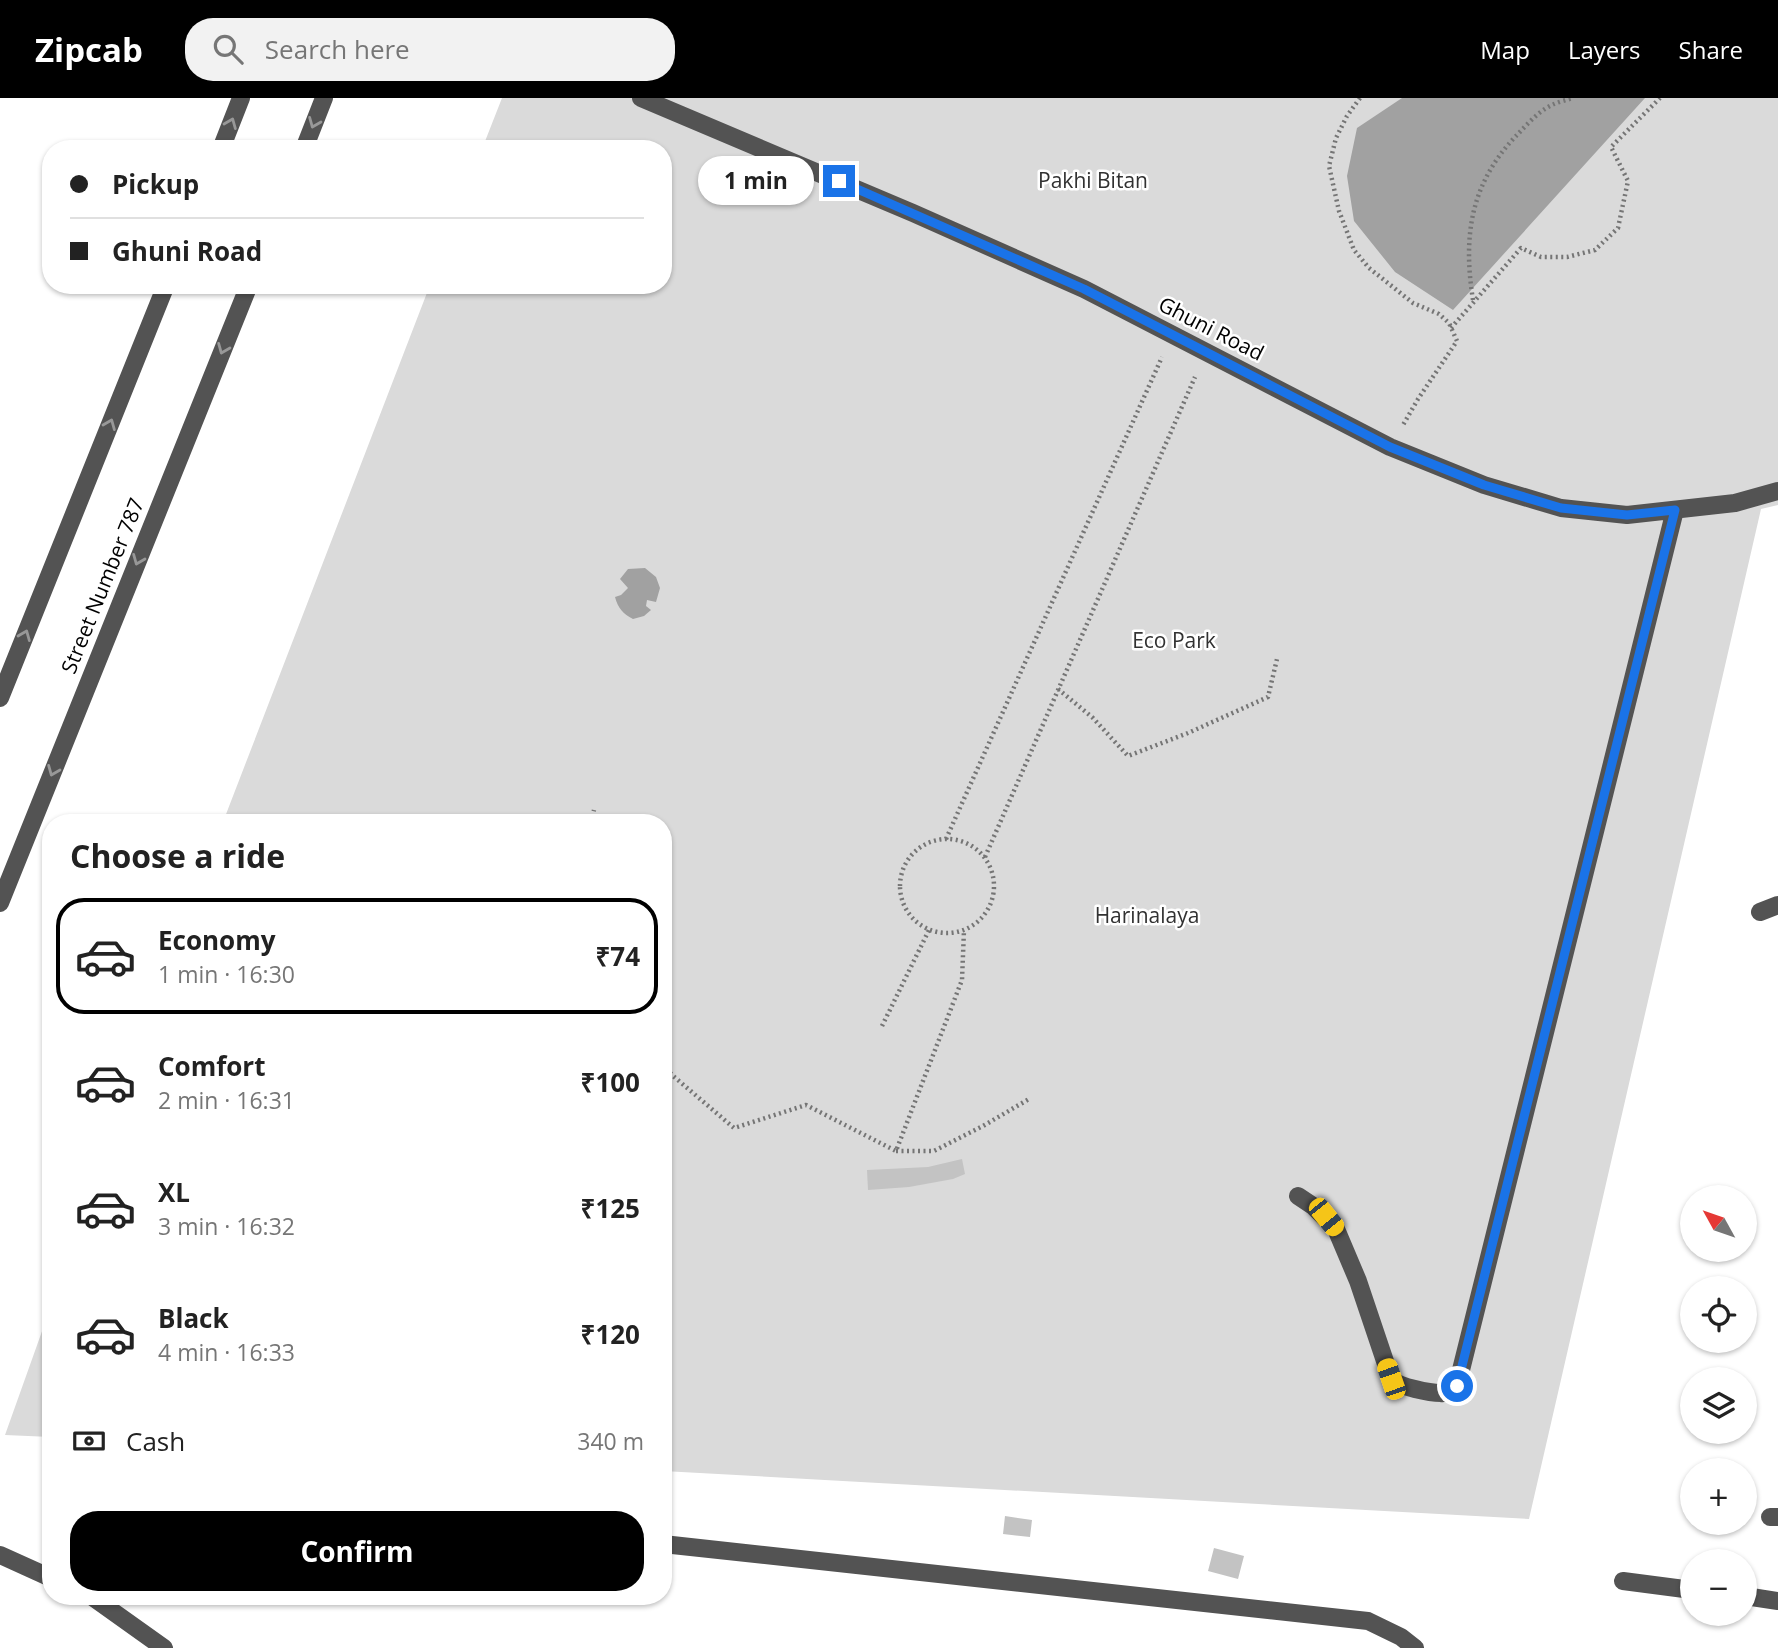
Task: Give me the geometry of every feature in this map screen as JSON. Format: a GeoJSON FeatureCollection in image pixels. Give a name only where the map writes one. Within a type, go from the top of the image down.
{"type":"FeatureCollection","features":[{"type":"Feature","properties":{"kind":"street"},"geometry":{"type":"LineString","coordinates":[[225,140],[241,98]]}},
{"type":"Feature","properties":{"kind":"street"},"geometry":{"type":"LineString","coordinates":[[308,140],[324,98]]}},
{"type":"Feature","properties":{"kind":"street","name":"Ghuni Road"},"geometry":{"type":"LineString","coordinates":[[640,98],[962,234],[1084,289],[1390,447],[1484,485],[1561,508],[1627,515],[1735,503],[1778,491]]}},
{"type":"Feature","properties":{"kind":"street"},"geometry":{"type":"LineString","coordinates":[[0,698],[162,294]]}},
{"type":"Feature","properties":{"kind":"street","name":"Street Number 787"},"geometry":{"type":"LineString","coordinates":[[0,903],[245,294]]}},
{"type":"Feature","properties":{"kind":"street"},"geometry":{"type":"LineString","coordinates":[[1298,1196],[1326,1217],[1336,1229],[1359,1281],[1391,1379],[1402,1386],[1443,1394],[1451,1391],[1457,1386],[1675,510]]}},
{"type":"Feature","properties":{"kind":"street"},"geometry":{"type":"LineString","coordinates":[[1760,912],[1778,905]]}},
{"type":"Feature","properties":{"kind":"street"},"geometry":{"type":"LineString","coordinates":[[672,1545],[1368,1620],[1401,1637],[1415,1648]]}},
{"type":"Feature","properties":{"kind":"street"},"geometry":{"type":"LineString","coordinates":[[0,1555],[42,1574]]}},
{"type":"Feature","properties":{"kind":"street"},"geometry":{"type":"LineString","coordinates":[[1623,1581],[1680,1588]]}},
{"type":"Feature","properties":{"kind":"street"},"geometry":{"type":"LineString","coordinates":[[1757,1598],[1778,1601]]}},
{"type":"Feature","properties":{"kind":"street"},"geometry":{"type":"LineString","coordinates":[[103,1605],[164,1648]]}},
{"type":"Feature","properties":{"kind":"path"},"geometry":{"type":"LineString","coordinates":[[1360,98],[1336,138],[1329,166],[1339,211],[1354,250],[1369,268],[1413,303],[1439,314],[1449,323],[1457,341],[1390,447]]}},
{"type":"Feature","properties":{"kind":"path"},"geometry":{"type":"LineString","coordinates":[[1474,301],[1468,269],[1471,233],[1476,200],[1491,166],[1531,120],[1552,105],[1573,98]]}},
{"type":"Feature","properties":{"kind":"path"},"geometry":{"type":"LineString","coordinates":[[1451,329],[1521,248],[1541,257],[1567,257],[1595,250],[1618,228],[1628,181],[1611,147],[1657,99]]}},
{"type":"Feature","properties":{"kind":"path"},"geometry":{"type":"LineString","coordinates":[[946,839],[1171,335]]}},
{"type":"Feature","properties":{"kind":"path"},"geometry":{"type":"LineString","coordinates":[[985,857],[1205,352]]}},
{"type":"Feature","properties":{"kind":"path"},"geometry":{"type":"LineString","coordinates":[[1058,689],[1093,718],[1128,756],[1188,733],[1268,697],[1276,659]]}},
{"type":"Feature","properties":{"kind":"path"},"geometry":{"type":"LineString","coordinates":[[593,814],[594,810]]}},
{"type":"Feature","properties":{"kind":"path"},"geometry":{"type":"LineString","coordinates":[[946,839],[972,845],[985,857],[993,873],[994,890],[989,907],[979,921],[964,930],[947,933],[929,930],[914,921],[904,908],[899,890],[901,873],[908,857],[922,845],[946,839]]}},
{"type":"Feature","properties":{"kind":"path"},"geometry":{"type":"LineString","coordinates":[[882,1026],[929,930]]}},
{"type":"Feature","properties":{"kind":"path"},"geometry":{"type":"LineString","coordinates":[[895,1152],[962,980],[964,930]]}},
{"type":"Feature","properties":{"kind":"path"},"geometry":{"type":"LineString","coordinates":[[672,1076],[734,1128],[806,1105],[895,1152],[934,1151],[1029,1099]]}},
{"type":"Feature","properties":{"kind":"green space","name":"Eco Park"},"geometry":{"type":"Polygon","coordinates":[[[502,98],[1778,98],[1778,505],[1761,509],[1529,1519],[672,1471],[672,814],[226,814],[427,294],[672,294],[672,140],[486,140],[502,98]]]}},
{"type":"Feature","properties":{"kind":"green space"},"geometry":{"type":"Polygon","coordinates":[[[42,1331],[42,1437],[5,1435],[42,1331]]]}},
{"type":"Feature","properties":{"kind":"shaded area"},"geometry":{"type":"Polygon","coordinates":[[[1402,98],[1645,98],[1453,310],[1395,272],[1354,221],[1347,176],[1357,128],[1402,98]]]}},
{"type":"Feature","properties":{"kind":"shaded area"},"geometry":{"type":"Polygon","coordinates":[[[645,568],[656,577],[660,588],[656,602],[647,600],[646,606],[651,610],[644,616],[633,619],[621,610],[615,597],[628,588],[620,579],[628,569],[645,568]]]}},
{"type":"Feature","properties":{"kind":"building"},"geometry":{"type":"Polygon","coordinates":[[[962,1159],[965,1174],[953,1179],[909,1187],[868,1190],[867,1170],[928,1167],[962,1159]]]}},
{"type":"Feature","properties":{"kind":"building"},"geometry":{"type":"Polygon","coordinates":[[[1005,1516],[1032,1520],[1030,1537],[1003,1534],[1005,1516]]]}},
{"type":"Feature","properties":{"kind":"building"},"geometry":{"type":"Polygon","coordinates":[[[1214,1548],[1244,1556],[1238,1579],[1208,1571],[1214,1548]]]}},
{"type":"Feature","properties":{"kind":"route"},"geometry":{"type":"LineString","coordinates":[[839,181],[1084,289],[1400,452],[1484,485],[1561,508],[1627,515],[1675,510],[1457,1386]]}},
{"type":"Feature","properties":{"kind":"park label","name":"Pakhi Bitan"},"geometry":{"type":"Point","coordinates":[1093,181]}},
{"type":"Feature","properties":{"kind":"park label","name":"Harinalaya"},"geometry":{"type":"Point","coordinates":[1147,916]}}]}
